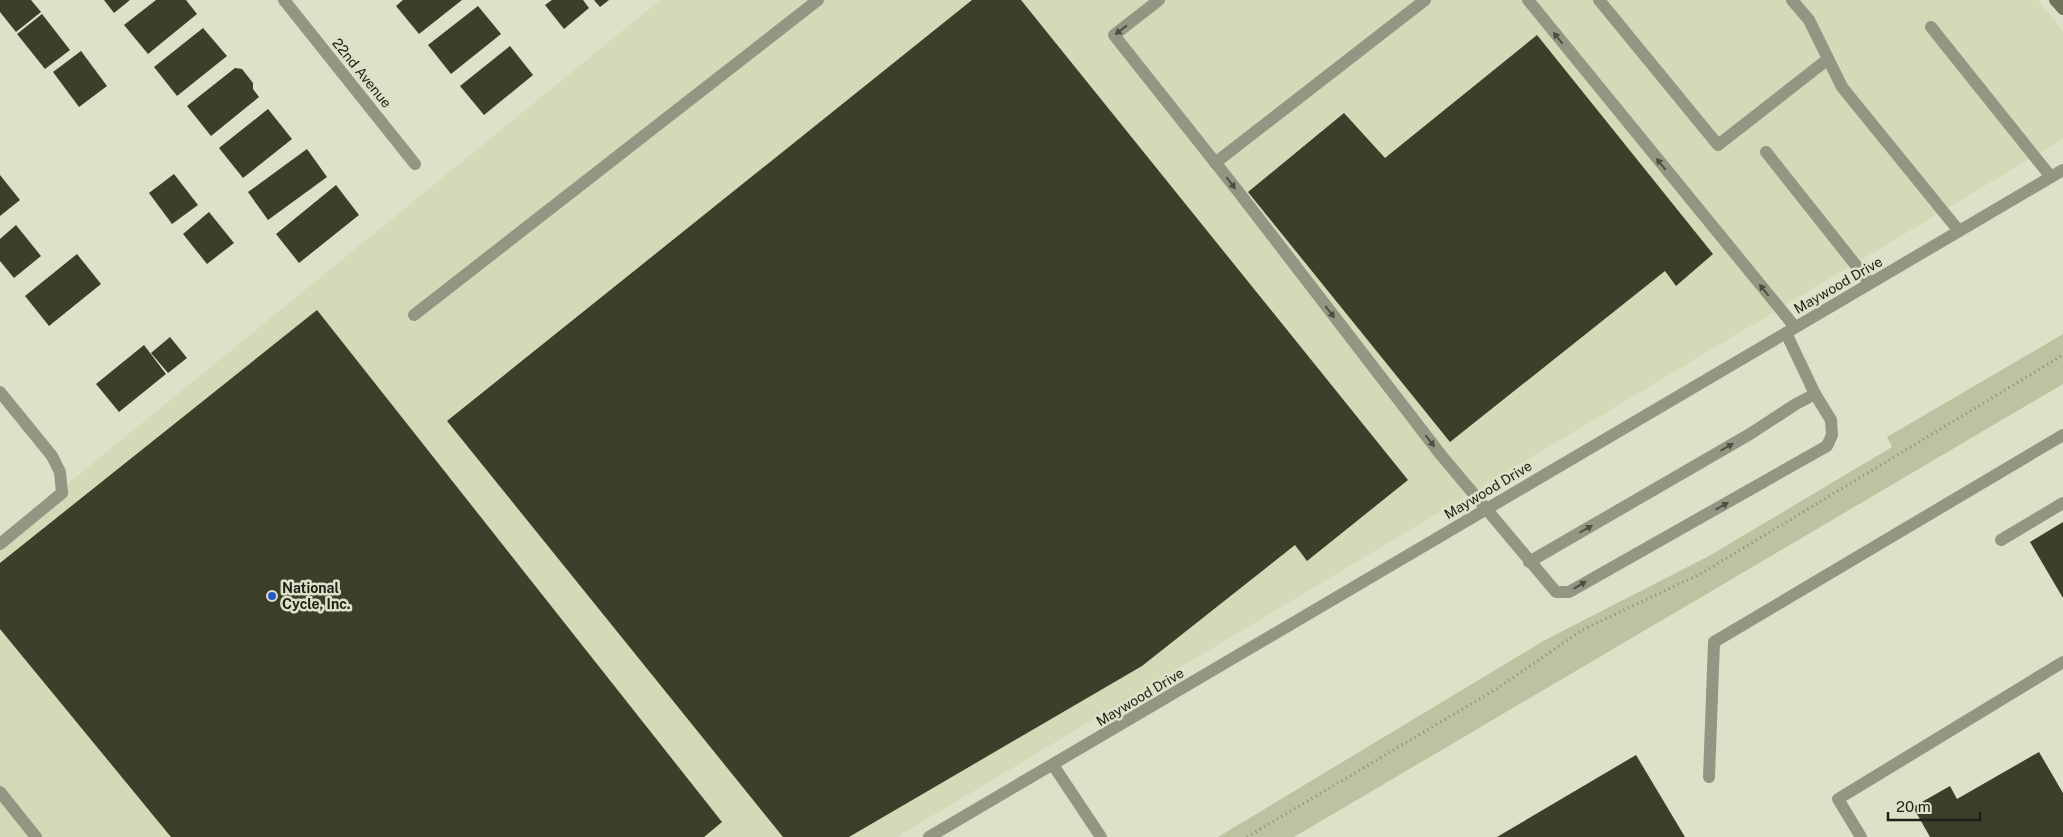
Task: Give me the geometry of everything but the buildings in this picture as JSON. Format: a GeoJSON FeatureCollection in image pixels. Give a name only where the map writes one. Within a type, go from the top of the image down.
{"type":"FeatureCollection","features":[{"type":"Feature","properties":{"kind":"main road"},"geometry":{"type":"LineString","coordinates":[[2056,0],[2063,9]]}},
{"type":"Feature","properties":{"kind":"street","name":"22nd Avenue"},"geometry":{"type":"LineString","coordinates":[[284,0],[415,164]]}},
{"type":"Feature","properties":{"kind":"street"},"geometry":{"type":"LineString","coordinates":[[414,315],[818,0]]}},
{"type":"Feature","properties":{"kind":"street"},"geometry":{"type":"LineString","coordinates":[[1159,0],[1114,36],[1215,162],[1485,510],[1556,592],[1569,592],[1827,446],[1832,435],[1831,420],[1815,394],[1790,330],[1528,0]]}},
{"type":"Feature","properties":{"kind":"street"},"geometry":{"type":"LineString","coordinates":[[1215,162],[1424,0]]}},
{"type":"Feature","properties":{"kind":"street"},"geometry":{"type":"LineString","coordinates":[[1599,0],[1718,145],[1828,59]]}},
{"type":"Feature","properties":{"kind":"street"},"geometry":{"type":"LineString","coordinates":[[1792,0],[1809,20],[1842,87],[1959,231]]}},
{"type":"Feature","properties":{"kind":"street"},"geometry":{"type":"LineString","coordinates":[[1931,27],[2051,177]]}},
{"type":"Feature","properties":{"kind":"street"},"geometry":{"type":"LineString","coordinates":[[1766,152],[1870,284]]}},
{"type":"Feature","properties":{"kind":"street","name":"Maywood Drive"},"geometry":{"type":"LineString","coordinates":[[929,837],[2063,170]]}},
{"type":"Feature","properties":{"kind":"street"},"geometry":{"type":"LineString","coordinates":[[0,392],[52,456],[60,472],[62,492],[0,544]]}},
{"type":"Feature","properties":{"kind":"street"},"geometry":{"type":"LineString","coordinates":[[1529,562],[1750,434],[1815,394]]}},
{"type":"Feature","properties":{"kind":"street"},"geometry":{"type":"LineString","coordinates":[[1709,776],[1714,642],[2063,435]]}},
{"type":"Feature","properties":{"kind":"street"},"geometry":{"type":"LineString","coordinates":[[2001,540],[2063,503]]}},
{"type":"Feature","properties":{"kind":"street"},"geometry":{"type":"LineString","coordinates":[[1861,837],[1838,799],[2063,662]]}},
{"type":"Feature","properties":{"kind":"street"},"geometry":{"type":"LineString","coordinates":[[1053,765],[1101,837]]}},
{"type":"Feature","properties":{"kind":"street"},"geometry":{"type":"LineString","coordinates":[[0,792],[36,837]]}},
{"type":"Feature","properties":{"kind":"path"},"geometry":{"type":"LineString","coordinates":[[1247,837],[1498,688],[1582,630],[1702,573],[2063,355]]}},
{"type":"Feature","properties":{"kind":"shaded area"},"geometry":{"type":"Polygon","coordinates":[[[660,0],[2038,0],[2063,31],[2063,139],[897,837],[0,837],[0,539],[660,0]]]}},
{"type":"Feature","properties":{"kind":"shaded area"},"geometry":{"type":"Polygon","coordinates":[[[2063,334],[2063,384],[1294,837],[1218,837],[1545,640],[1709,556],[1892,447],[1887,437],[2063,334]]]}},
{"type":"Feature","properties":{"kind":"place","name":"National Cycle, Inc."},"geometry":{"type":"Point","coordinates":[272,596]}}]}
